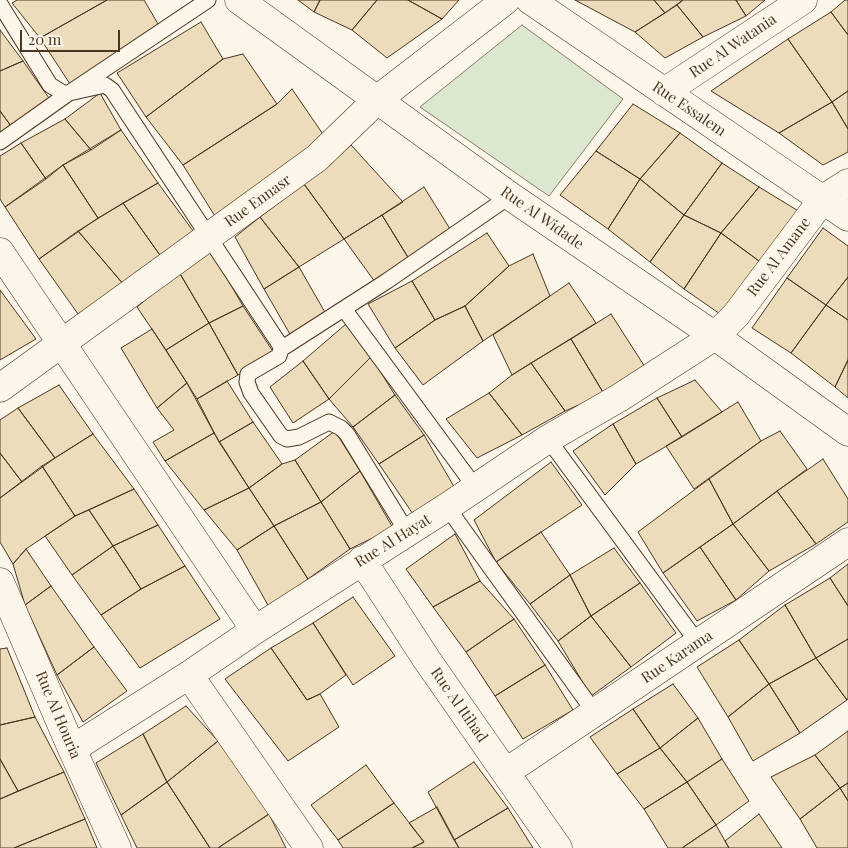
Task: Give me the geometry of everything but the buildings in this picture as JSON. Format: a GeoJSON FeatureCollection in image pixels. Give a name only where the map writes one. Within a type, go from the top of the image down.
{"type":"FeatureCollection","features":[{"type":"Feature","properties":{"kind":"street","name":"Rue Al Widade"},"geometry":{"type":"LineString","coordinates":[[239,0],[510,196],[715,336],[848,432]]}},
{"type":"Feature","properties":{"kind":"street","name":"Rue Ennasr"},"geometry":{"type":"LineString","coordinates":[[0,388],[317,158],[378,99],[506,0]]}},
{"type":"Feature","properties":{"kind":"street","name":"Rue Essalem"},"geometry":{"type":"LineString","coordinates":[[530,0],[848,217]]}},
{"type":"Feature","properties":{"kind":"street","name":"Rue Al Watania"},"geometry":{"type":"LineString","coordinates":[[664,92],[803,0]]}},
{"type":"Feature","properties":{"kind":"street","name":"Rue Al Amane"},"geometry":{"type":"LineString","coordinates":[[715,336],[736,315],[823,199],[848,183]]}},
{"type":"Feature","properties":{"kind":"street"},"geometry":{"type":"LineString","coordinates":[[0,252],[255,630]]}},
{"type":"Feature","properties":{"kind":"street","name":"Rue Al Hayat"},"geometry":{"type":"LineString","coordinates":[[72,749],[189,675],[255,630],[548,440],[619,398],[715,336]]}},
{"type":"Feature","properties":{"kind":"street","name":"Rue Karama"},"geometry":{"type":"LineString","coordinates":[[506,772],[595,714],[848,542]]}},
{"type":"Feature","properties":{"kind":"street","name":"Rue Al Itihad"},"geometry":{"type":"LineString","coordinates":[[362,560],[427,660],[558,848]]}},
{"type":"Feature","properties":{"kind":"street","name":"Rue Al Houria"},"geometry":{"type":"LineString","coordinates":[[0,582],[117,848]]}},
{"type":"Feature","properties":{"kind":"street"},"geometry":{"type":"LineString","coordinates":[[189,675],[309,848]]}},
{"type":"Feature","properties":{"kind":"lane"},"geometry":{"type":"LineString","coordinates":[[0,142],[69,93],[208,0]]}},
{"type":"Feature","properties":{"kind":"lane"},"geometry":{"type":"LineString","coordinates":[[0,4],[50,85],[63,93],[105,84],[112,90],[280,345],[279,356],[252,372],[247,377],[247,382],[251,393],[281,436],[287,439],[298,437],[329,422],[341,428],[347,434],[407,532]]}},
{"type":"Feature","properties":{"kind":"lane"},"geometry":{"type":"LineString","coordinates":[[281,350],[510,196]]}},
{"type":"Feature","properties":{"kind":"lane"},"geometry":{"type":"LineString","coordinates":[[344,309],[475,488]]}},
{"type":"Feature","properties":{"kind":"lane"},"geometry":{"type":"LineString","coordinates":[[548,440],[698,643]]}},
{"type":"Feature","properties":{"kind":"lane"},"geometry":{"type":"LineString","coordinates":[[447,507],[595,714]]}},
{"type":"Feature","properties":{"kind":"green space"},"geometry":{"type":"Polygon","coordinates":[[[522,25],[623,99],[549,196],[420,107],[522,25]]]}}]}
